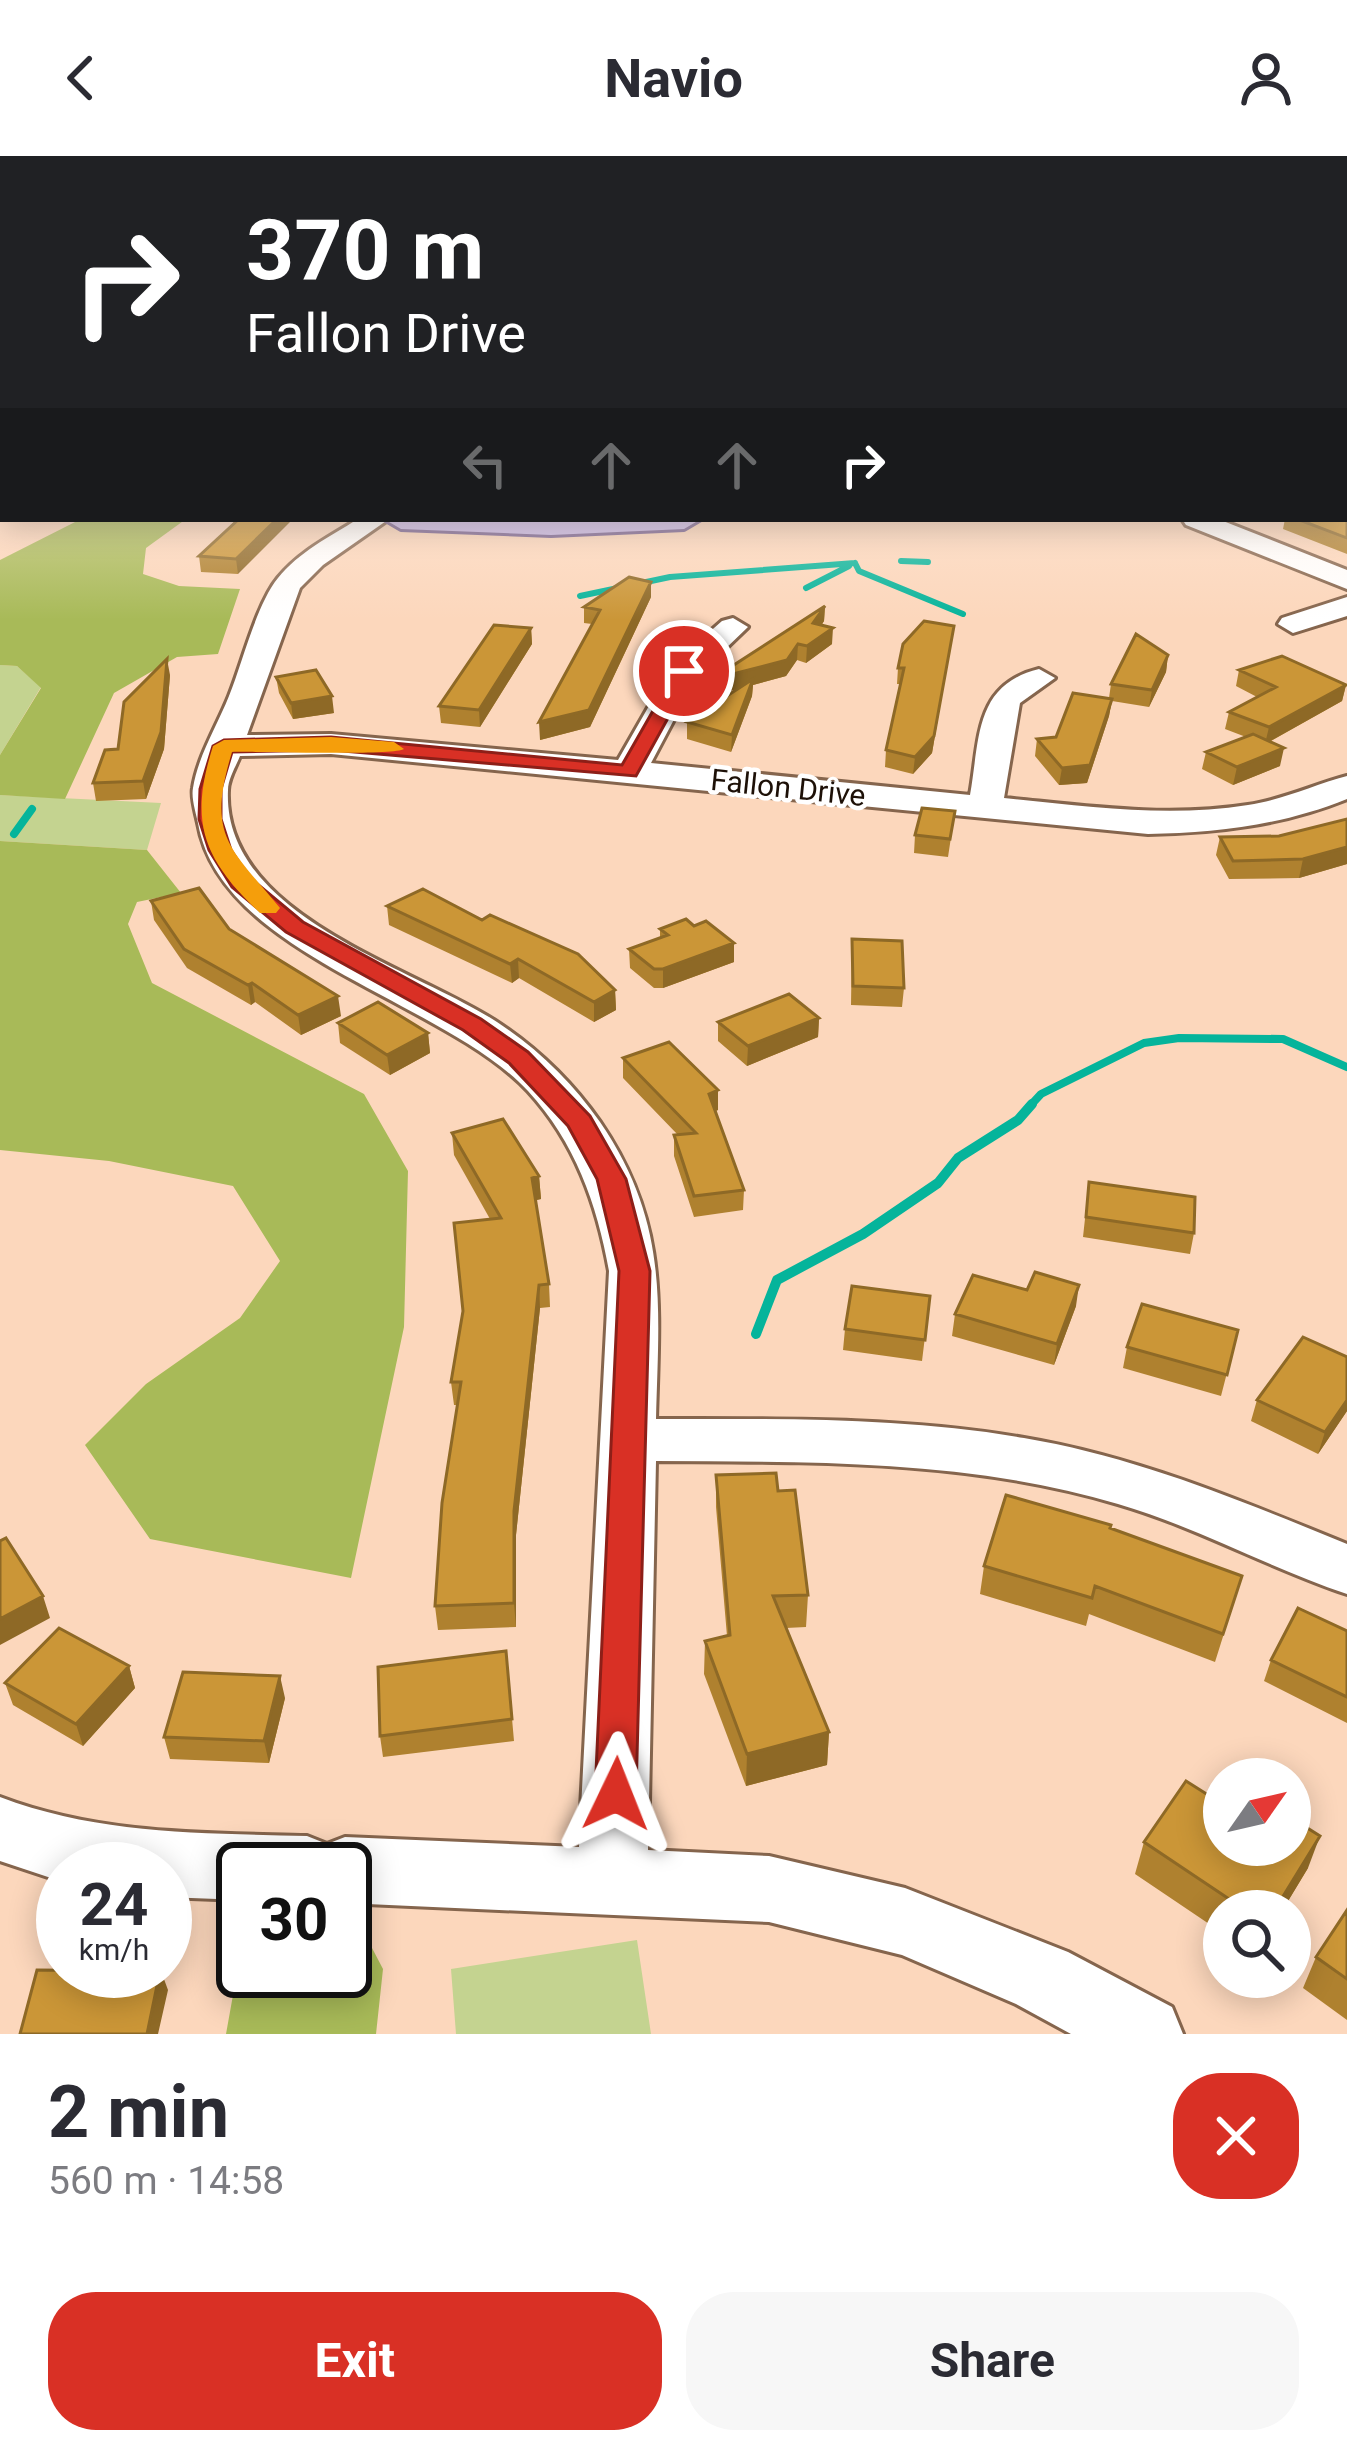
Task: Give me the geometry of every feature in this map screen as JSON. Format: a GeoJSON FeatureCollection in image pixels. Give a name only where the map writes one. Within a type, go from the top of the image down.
{"type":"FeatureCollection","features":[{"type":"Feature","properties":{"kind":"main road"},"geometry":{"type":"LineString","coordinates":[[476,522],[618,522]]}},
{"type":"Feature","properties":{"kind":"street"},"geometry":{"type":"LineString","coordinates":[[371,522],[313,559],[286,585],[210,789],[210,819],[220,850],[241,882],[294,927],[519,1058],[580,1122],[612,1179],[634,1271],[612,1882]]}},
{"type":"Feature","properties":{"kind":"street"},"geometry":{"type":"LineString","coordinates":[[1203,522],[1347,580]]}},
{"type":"Feature","properties":{"kind":"street"},"geometry":{"type":"LineString","coordinates":[[1293,624],[1347,606]]}},
{"type":"Feature","properties":{"kind":"street"},"geometry":{"type":"LineString","coordinates":[[628,772],[684,671],[733,627]]}},
{"type":"Feature","properties":{"kind":"street"},"geometry":{"type":"LineString","coordinates":[[985,807],[1004,701],[1016,688],[1039,678]]}},
{"type":"Feature","properties":{"kind":"street","name":"Fallon Drive"},"geometry":{"type":"LineString","coordinates":[[224,746],[331,743],[1148,823],[1218,821],[1280,812],[1347,787]]}},
{"type":"Feature","properties":{"kind":"street"},"geometry":{"type":"LineString","coordinates":[[628,1440],[890,1442],[1004,1455],[1081,1471],[1195,1507],[1347,1570]]}},
{"type":"Feature","properties":{"kind":"street"},"geometry":{"type":"LineString","coordinates":[[0,1829],[35,1845],[103,1862],[216,1866]]}},
{"type":"Feature","properties":{"kind":"street"},"geometry":{"type":"LineString","coordinates":[[372,1871],[769,1889],[905,1922],[1042,1978],[1145,2034]]}},
{"type":"Feature","properties":{"kind":"green space"},"geometry":{"type":"Polygon","coordinates":[[[75,522],[182,522],[146,548],[143,574],[179,586],[240,589],[218,654],[177,657],[114,693],[65,799],[0,795],[0,755],[41,688],[17,666],[0,665],[0,560],[75,522]]]}},
{"type":"Feature","properties":{"kind":"green space"},"geometry":{"type":"Polygon","coordinates":[[[0,665],[17,666],[41,687],[0,755],[0,665]]]}},
{"type":"Feature","properties":{"kind":"green space"},"geometry":{"type":"Polygon","coordinates":[[[0,795],[161,803],[147,850],[0,841],[0,795]]]}},
{"type":"Feature","properties":{"kind":"green space"},"geometry":{"type":"Polygon","coordinates":[[[0,841],[147,850],[181,893],[137,902],[128,924],[152,983],[364,1094],[408,1171],[404,1327],[351,1578],[150,1539],[85,1445],[146,1384],[240,1318],[280,1261],[233,1186],[109,1161],[0,1150],[0,841]]]}},
{"type":"Feature","properties":{"kind":"green space"},"geometry":{"type":"Polygon","coordinates":[[[637,1940],[651,2034],[456,2034],[451,1969],[637,1940]]]}},
{"type":"Feature","properties":{"kind":"green space"},"geometry":{"type":"Polygon","coordinates":[[[372,1948],[383,1969],[376,2034],[226,2034],[232,1998],[372,1998],[372,1948]]]}},
{"type":"Feature","properties":{"kind":"building"},"geometry":{"type":"Polygon","coordinates":[[[236,522],[274,522],[236,559],[199,556],[236,522]]]}},
{"type":"Feature","properties":{"kind":"building"},"geometry":{"type":"Polygon","coordinates":[[[1305,522],[1347,522],[1347,538],[1305,522]]]}},
{"type":"Feature","properties":{"kind":"building"},"geometry":{"type":"Polygon","coordinates":[[[629,577],[651,582],[589,710],[539,722],[600,610],[584,607],[629,577]]]}},
{"type":"Feature","properties":{"kind":"building"},"geometry":{"type":"Polygon","coordinates":[[[825,606],[813,623],[833,628],[807,646],[798,644],[787,660],[721,677],[720,674],[825,606]]]}},
{"type":"Feature","properties":{"kind":"building"},"geometry":{"type":"Polygon","coordinates":[[[924,621],[954,626],[934,736],[915,757],[886,750],[904,668],[898,668],[903,644],[924,621]]]}},
{"type":"Feature","properties":{"kind":"building"},"geometry":{"type":"Polygon","coordinates":[[[494,625],[531,628],[479,710],[439,706],[494,625]]]}},
{"type":"Feature","properties":{"kind":"building"},"geometry":{"type":"Polygon","coordinates":[[[1136,634],[1168,655],[1152,690],[1111,684],[1136,634]]]}},
{"type":"Feature","properties":{"kind":"building"},"geometry":{"type":"Polygon","coordinates":[[[1282,656],[1346,685],[1269,727],[1229,712],[1276,687],[1239,670],[1282,656]]]}},
{"type":"Feature","properties":{"kind":"building"},"geometry":{"type":"Polygon","coordinates":[[[167,659],[161,732],[143,781],[93,783],[105,750],[118,749],[124,702],[167,659]]]}},
{"type":"Feature","properties":{"kind":"building"},"geometry":{"type":"Polygon","coordinates":[[[316,670],[332,696],[291,703],[276,677],[316,670]]]}},
{"type":"Feature","properties":{"kind":"building"},"geometry":{"type":"Polygon","coordinates":[[[753,679],[732,735],[687,722],[753,679]]]}},
{"type":"Feature","properties":{"kind":"building"},"geometry":{"type":"Polygon","coordinates":[[[1073,693],[1112,699],[1090,765],[1062,768],[1037,739],[1056,737],[1073,693]]]}},
{"type":"Feature","properties":{"kind":"building"},"geometry":{"type":"Polygon","coordinates":[[[1253,734],[1284,748],[1237,767],[1206,752],[1253,734]]]}},
{"type":"Feature","properties":{"kind":"building"},"geometry":{"type":"Polygon","coordinates":[[[922,808],[955,811],[950,839],[915,835],[922,808]]]}},
{"type":"Feature","properties":{"kind":"building"},"geometry":{"type":"Polygon","coordinates":[[[1347,819],[1347,847],[1303,859],[1233,861],[1220,837],[1279,836],[1347,819]]]}},
{"type":"Feature","properties":{"kind":"building"},"geometry":{"type":"Polygon","coordinates":[[[199,888],[229,929],[338,996],[298,1015],[252,983],[184,949],[151,901],[199,888]]]}},
{"type":"Feature","properties":{"kind":"building"},"geometry":{"type":"Polygon","coordinates":[[[423,889],[482,920],[490,915],[578,954],[615,990],[594,1002],[518,959],[510,964],[387,906],[423,889]]]}},
{"type":"Feature","properties":{"kind":"building"},"geometry":{"type":"Polygon","coordinates":[[[686,919],[694,926],[706,921],[734,943],[663,969],[654,969],[629,949],[668,935],[660,929],[686,919]]]}},
{"type":"Feature","properties":{"kind":"building"},"geometry":{"type":"Polygon","coordinates":[[[852,939],[902,941],[904,988],[853,986],[852,939]]]}},
{"type":"Feature","properties":{"kind":"building"},"geometry":{"type":"Polygon","coordinates":[[[789,994],[819,1018],[748,1046],[718,1022],[789,994]]]}},
{"type":"Feature","properties":{"kind":"building"},"geometry":{"type":"Polygon","coordinates":[[[378,1002],[428,1033],[387,1055],[338,1023],[378,1002]]]}},
{"type":"Feature","properties":{"kind":"building"},"geometry":{"type":"Polygon","coordinates":[[[669,1042],[718,1090],[709,1094],[744,1190],[694,1196],[674,1135],[696,1133],[623,1058],[669,1042]]]}},
{"type":"Feature","properties":{"kind":"building"},"geometry":{"type":"Polygon","coordinates":[[[503,1119],[539,1176],[532,1178],[549,1284],[539,1285],[514,1511],[514,1603],[435,1606],[442,1503],[461,1382],[451,1382],[463,1311],[454,1223],[501,1218],[452,1133],[503,1119]]]}},
{"type":"Feature","properties":{"kind":"building"},"geometry":{"type":"Polygon","coordinates":[[[1089,1182],[1195,1197],[1194,1233],[1086,1217],[1089,1182]]]}},
{"type":"Feature","properties":{"kind":"building"},"geometry":{"type":"Polygon","coordinates":[[[1035,1272],[1079,1285],[1057,1344],[955,1314],[973,1275],[1027,1290],[1035,1272]]]}},
{"type":"Feature","properties":{"kind":"building"},"geometry":{"type":"Polygon","coordinates":[[[852,1286],[930,1296],[925,1340],[845,1329],[852,1286]]]}},
{"type":"Feature","properties":{"kind":"building"},"geometry":{"type":"Polygon","coordinates":[[[1142,1304],[1238,1330],[1227,1375],[1127,1347],[1142,1304]]]}},
{"type":"Feature","properties":{"kind":"building"},"geometry":{"type":"Polygon","coordinates":[[[1303,1337],[1347,1357],[1347,1400],[1325,1432],[1257,1400],[1303,1337]]]}},
{"type":"Feature","properties":{"kind":"building"},"geometry":{"type":"Polygon","coordinates":[[[776,1473],[778,1491],[795,1490],[808,1595],[773,1596],[829,1732],[747,1754],[705,1641],[730,1635],[716,1475],[776,1473]]]}},
{"type":"Feature","properties":{"kind":"building"},"geometry":{"type":"Polygon","coordinates":[[[1006,1495],[1111,1525],[1242,1576],[1223,1634],[1095,1586],[1092,1598],[984,1566],[1006,1495]]]}},
{"type":"Feature","properties":{"kind":"building"},"geometry":{"type":"Polygon","coordinates":[[[6,1538],[43,1596],[0,1619],[0,1541],[6,1538]]]}},
{"type":"Feature","properties":{"kind":"building"},"geometry":{"type":"Polygon","coordinates":[[[1298,1608],[1347,1631],[1347,1697],[1271,1660],[1298,1608]]]}},
{"type":"Feature","properties":{"kind":"building"},"geometry":{"type":"Polygon","coordinates":[[[59,1628],[129,1666],[76,1724],[5,1683],[59,1628]]]}},
{"type":"Feature","properties":{"kind":"building"},"geometry":{"type":"Polygon","coordinates":[[[506,1651],[512,1719],[380,1736],[378,1667],[506,1651]]]}},
{"type":"Feature","properties":{"kind":"building"},"geometry":{"type":"Polygon","coordinates":[[[183,1672],[280,1676],[264,1741],[164,1737],[183,1672]]]}},
{"type":"Feature","properties":{"kind":"building"},"geometry":{"type":"Polygon","coordinates":[[[1186,1781],[1203,1792],[1203,1866],[1302,1866],[1287,1890],[1216,1890],[1144,1842],[1186,1781]]]}},
{"type":"Feature","properties":{"kind":"building"},"geometry":{"type":"Polygon","coordinates":[[[1311,1830],[1320,1836],[1311,1851],[1311,1830]]]}},
{"type":"Feature","properties":{"kind":"building"},"geometry":{"type":"Polygon","coordinates":[[[1347,1910],[1347,1979],[1316,1957],[1347,1910]]]}},
{"type":"Feature","properties":{"kind":"building"},"geometry":{"type":"Polygon","coordinates":[[[36,1974],[36,1998],[154,1998],[147,2034],[20,2034],[36,1974]]]}},
{"type":"Feature","properties":{"kind":"waterway"},"geometry":{"type":"LineString","coordinates":[[901,561],[928,562]]}},
{"type":"Feature","properties":{"kind":"waterway"},"geometry":{"type":"LineString","coordinates":[[580,596],[670,577],[855,563],[859,571],[963,614]]}},
{"type":"Feature","properties":{"kind":"waterway"},"geometry":{"type":"LineString","coordinates":[[806,588],[849,566]]}},
{"type":"Feature","properties":{"kind":"waterway"},"geometry":{"type":"LineString","coordinates":[[14,834],[32,809]]}},
{"type":"Feature","properties":{"kind":"waterway"},"geometry":{"type":"LineString","coordinates":[[1029,1107],[1041,1094],[1144,1043],[1179,1038],[1283,1039],[1347,1067]]}},
{"type":"Feature","properties":{"kind":"waterway"},"geometry":{"type":"LineString","coordinates":[[756,1334],[777,1280],[863,1234],[938,1183],[958,1158],[1018,1120],[1032,1104]]}},
{"type":"Feature","properties":{"kind":"slow traffic"},"geometry":{"type":"LineString","coordinates":[[268,908],[241,882],[220,850],[210,819],[210,789],[224,746],[331,743],[394,749]]}},
{"type":"Feature","properties":{"kind":"route"},"geometry":{"type":"LineString","coordinates":[[616,1794],[634,1271],[612,1179],[580,1122],[519,1058],[472,1025],[294,927],[241,882],[220,850],[210,819],[210,789],[224,746],[331,743],[628,772],[684,671]]}}]}
